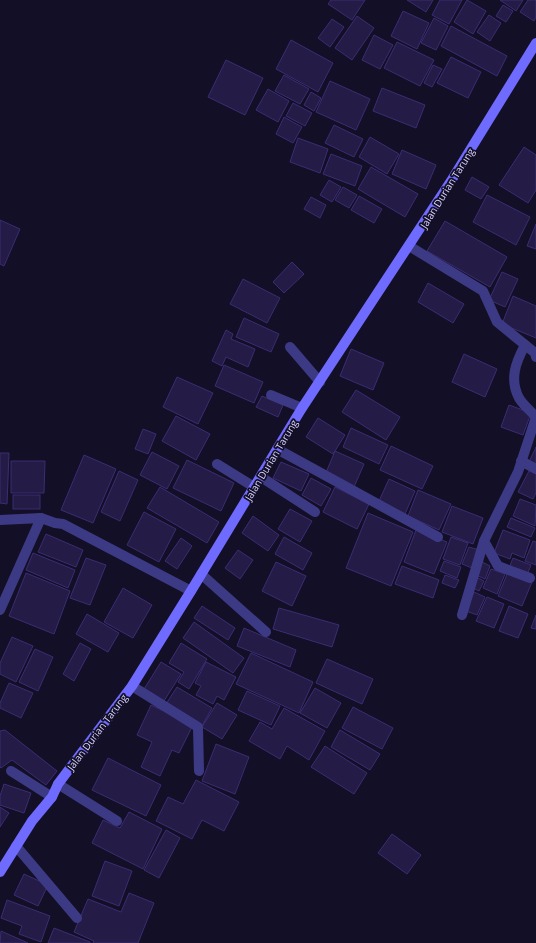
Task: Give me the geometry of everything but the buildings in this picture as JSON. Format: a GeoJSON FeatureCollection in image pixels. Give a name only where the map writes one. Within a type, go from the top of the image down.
{"type":"FeatureCollection","features":[{"type":"Feature","properties":{"kind":"street","name":"Jalan Durian Tarung"},"geometry":{"type":"LineString","coordinates":[[0,872],[16,846],[52,797],[58,784],[132,686],[202,574],[302,408],[452,181],[536,43]]}},
{"type":"Feature","properties":{"kind":"street"},"geometry":{"type":"LineString","coordinates":[[409,246],[483,291],[497,322],[535,353],[536,357]]}},
{"type":"Feature","properties":{"kind":"street"},"geometry":{"type":"LineString","coordinates":[[462,615],[484,541],[522,461],[536,417],[520,399],[515,387],[514,373],[518,359],[525,345]]}},
{"type":"Feature","properties":{"kind":"street"},"geometry":{"type":"LineString","coordinates":[[290,347],[320,382]]}},
{"type":"Feature","properties":{"kind":"street"},"geometry":{"type":"LineString","coordinates":[[271,395],[302,408]]}},
{"type":"Feature","properties":{"kind":"street"},"geometry":{"type":"LineString","coordinates":[[277,449],[438,537]]}},
{"type":"Feature","properties":{"kind":"street"},"geometry":{"type":"LineString","coordinates":[[522,461],[536,468]]}},
{"type":"Feature","properties":{"kind":"street"},"geometry":{"type":"LineString","coordinates":[[217,464],[254,488]]}},
{"type":"Feature","properties":{"kind":"street"},"geometry":{"type":"LineString","coordinates":[[261,477],[315,512]]}},
{"type":"Feature","properties":{"kind":"street"},"geometry":{"type":"LineString","coordinates":[[0,610],[41,518]]}},
{"type":"Feature","properties":{"kind":"street"},"geometry":{"type":"LineString","coordinates":[[0,520],[41,518],[55,524],[63,524],[191,591]]}},
{"type":"Feature","properties":{"kind":"street"},"geometry":{"type":"LineString","coordinates":[[484,541],[498,566],[530,578]]}},
{"type":"Feature","properties":{"kind":"street"},"geometry":{"type":"LineString","coordinates":[[202,574],[266,632]]}},
{"type":"Feature","properties":{"kind":"street"},"geometry":{"type":"LineString","coordinates":[[132,686],[198,727],[199,771]]}},
{"type":"Feature","properties":{"kind":"street"},"geometry":{"type":"LineString","coordinates":[[12,771],[52,797]]}},
{"type":"Feature","properties":{"kind":"street"},"geometry":{"type":"LineString","coordinates":[[58,784],[118,821]]}},
{"type":"Feature","properties":{"kind":"street"},"geometry":{"type":"LineString","coordinates":[[16,846],[77,918]]}}]}
